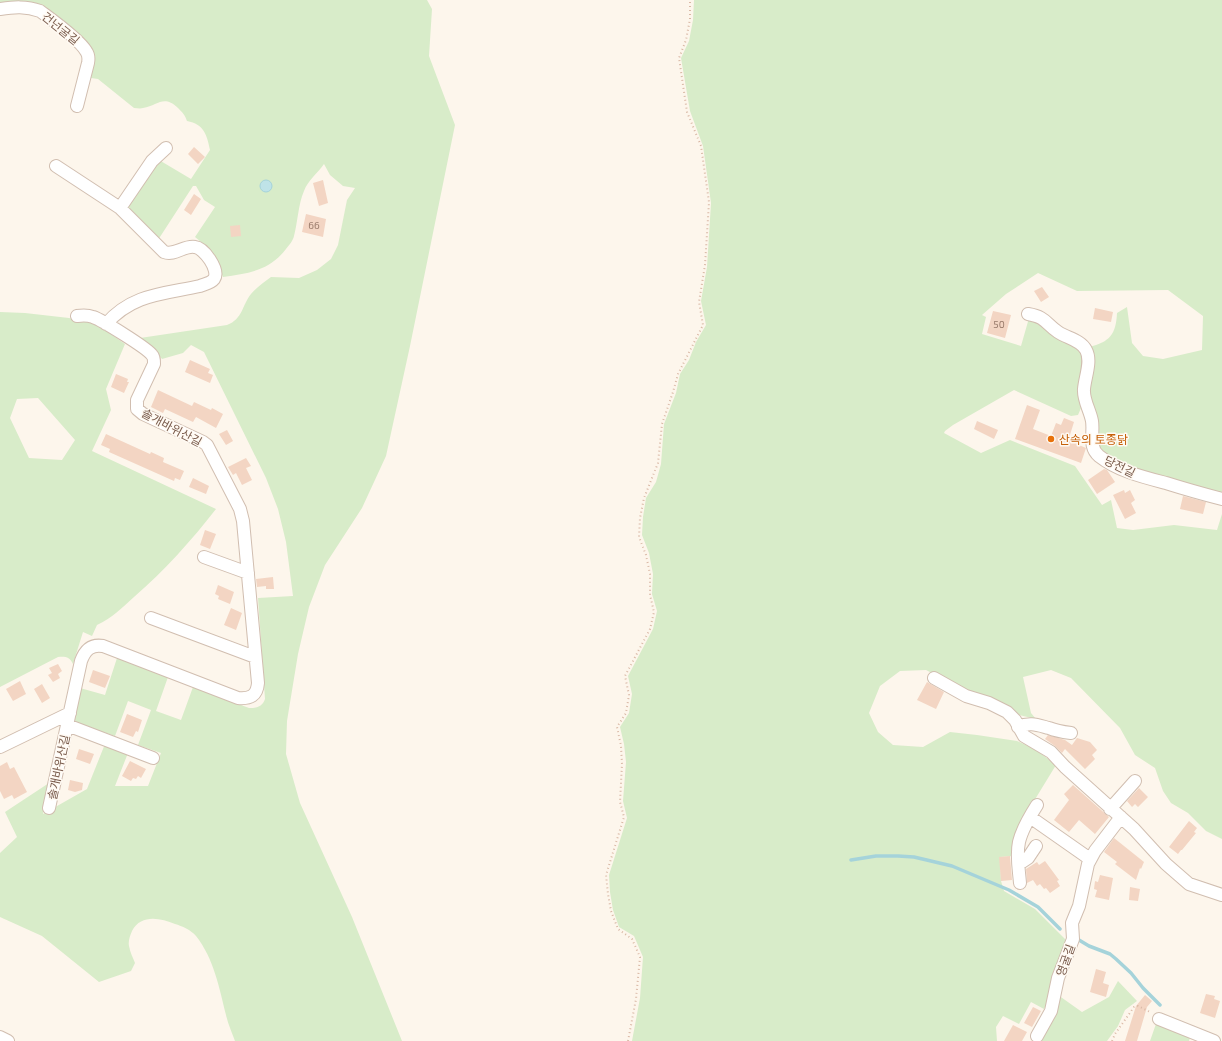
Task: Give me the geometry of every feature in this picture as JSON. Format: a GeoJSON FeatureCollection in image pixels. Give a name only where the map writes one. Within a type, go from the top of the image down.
{"type":"FeatureCollection","features":[{"type":"Feature","properties":{"kind":"lane","name":"건넌굴길"},"geometry":{"type":"LineString","coordinates":[[0,9],[22,7],[40,11],[86,50],[89,56],[88,63],[77,106]]}},
{"type":"Feature","properties":{"kind":"lane"},"geometry":{"type":"LineString","coordinates":[[120,208],[152,161],[166,148]]}},
{"type":"Feature","properties":{"kind":"lane"},"geometry":{"type":"LineString","coordinates":[[56,166],[120,208],[164,252],[172,253],[190,247],[195,247],[201,249],[212,262],[216,275],[210,282],[200,286],[136,300],[118,311],[106,324]]}},
{"type":"Feature","properties":{"kind":"lane","name":"당전길"},"geometry":{"type":"LineString","coordinates":[[1028,314],[1038,315],[1043,318],[1060,333],[1076,340],[1086,350],[1088,355],[1084,390],[1092,423],[1092,444],[1098,455],[1126,471],[1222,499]]}},
{"type":"Feature","properties":{"kind":"lane","name":"솔개바위산길"},"geometry":{"type":"LineString","coordinates":[[49,808],[81,661],[88,649],[93,646],[103,646],[238,698],[253,696],[258,689],[243,516],[206,445],[203,442],[139,412],[136,405],[137,400],[152,368],[154,359],[152,354],[106,324],[90,316],[77,316]]}},
{"type":"Feature","properties":{"kind":"lane"},"geometry":{"type":"LineString","coordinates":[[204,557],[248,573]]}},
{"type":"Feature","properties":{"kind":"lane"},"geometry":{"type":"LineString","coordinates":[[151,618],[255,657]]}},
{"type":"Feature","properties":{"kind":"lane"},"geometry":{"type":"LineString","coordinates":[[934,678],[966,696],[980,699],[1000,708],[1012,716],[1024,736],[1050,752],[1064,767],[1134,829],[1166,864],[1188,884],[1222,895]]}},
{"type":"Feature","properties":{"kind":"lane","name":"솔개바위산길"},"geometry":{"type":"LineString","coordinates":[[1,745],[69,719],[153,758]]}},
{"type":"Feature","properties":{"kind":"lane"},"geometry":{"type":"LineString","coordinates":[[1018,726],[1029,723],[1049,729],[1071,733]]}},
{"type":"Feature","properties":{"kind":"lane"},"geometry":{"type":"LineString","coordinates":[[1110,809],[1134,781]]}},
{"type":"Feature","properties":{"kind":"lane"},"geometry":{"type":"LineString","coordinates":[[1020,883],[1018,857],[1019,840],[1037,805]]}},
{"type":"Feature","properties":{"kind":"lane"},"geometry":{"type":"LineString","coordinates":[[1030,817],[1090,858]]}},
{"type":"Feature","properties":{"kind":"lane","name":"영굴길"},"geometry":{"type":"LineString","coordinates":[[1037,1036],[1051,1011],[1058,978],[1073,939],[1072,923],[1078,906],[1090,858],[1121,817]]}},
{"type":"Feature","properties":{"kind":"lane"},"geometry":{"type":"LineString","coordinates":[[1018,857],[1020,861],[1025,861],[1036,846]]}},
{"type":"Feature","properties":{"kind":"lane"},"geometry":{"type":"LineString","coordinates":[[1159,1018],[1214,1041]]}},
{"type":"Feature","properties":{"kind":"lane"},"geometry":{"type":"LineString","coordinates":[[0,1037],[8,1041]]}},
{"type":"Feature","properties":{"kind":"path"},"geometry":{"type":"LineString","coordinates":[[628,1041],[636,999],[640,957],[632,939],[618,929],[611,911],[606,875],[624,818],[620,802],[622,746],[617,727],[626,713],[629,695],[625,676],[650,629],[654,612],[650,595],[650,574],[646,554],[639,537],[640,518],[644,498],[658,464],[662,424],[678,374],[703,325],[699,302],[705,265],[709,202],[701,146],[687,112],[679,58],[686,40],[690,19],[690,0]]}},
{"type":"Feature","properties":{"kind":"path"},"geometry":{"type":"LineString","coordinates":[[1112,1041],[1130,1010],[1134,1007],[1138,1006],[1143,1008],[1159,1018]]}},
{"type":"Feature","properties":{"kind":"green space"},"geometry":{"type":"Polygon","coordinates":[[[0,0],[427,0],[432,9],[429,56],[455,125],[386,456],[362,508],[325,565],[309,607],[298,654],[287,721],[286,754],[300,803],[352,917],[402,1041],[235,1041],[228,1022],[212,964],[196,936],[186,928],[157,919],[140,922],[132,931],[129,940],[129,948],[135,963],[131,971],[99,982],[42,936],[0,917],[0,853],[17,837],[5,812],[49,783],[43,814],[87,789],[105,744],[128,753],[115,786],[148,786],[161,753],[138,745],[151,710],[128,701],[115,736],[79,724],[73,719],[80,688],[105,695],[117,658],[168,677],[156,711],[181,720],[193,687],[249,708],[259,706],[264,702],[258,598],[293,596],[286,542],[278,509],[266,478],[204,352],[191,345],[183,353],[162,359],[153,348],[140,338],[227,325],[236,319],[253,291],[271,277],[299,278],[317,270],[331,259],[338,245],[347,200],[355,188],[343,186],[330,175],[324,164],[306,187],[302,196],[293,238],[290,244],[273,262],[258,270],[223,277],[212,255],[195,237],[215,207],[204,200],[196,186],[193,186],[158,240],[129,209],[128,206],[159,160],[191,179],[210,150],[204,131],[193,122],[187,121],[179,109],[168,102],[164,101],[148,107],[134,108],[98,79],[91,78],[94,61],[43,8],[0,5],[0,0]]]}},
{"type":"Feature","properties":{"kind":"green space"},"geometry":{"type":"Polygon","coordinates":[[[694,0],[1222,0],[1222,496],[1138,472],[1101,454],[1088,399],[1089,347],[1107,340],[1113,332],[1117,313],[1127,307],[1132,343],[1143,356],[1163,359],[1202,350],[1203,316],[1168,290],[1077,291],[1038,273],[1006,294],[982,315],[986,317],[982,334],[1021,346],[1029,318],[1037,321],[1076,347],[1083,356],[1079,398],[1081,408],[1078,415],[1071,416],[1014,390],[953,425],[944,433],[981,453],[1010,440],[1075,466],[1102,505],[1111,500],[1117,528],[1133,530],[1174,525],[1217,530],[1222,514],[1222,839],[1206,831],[1188,813],[1171,803],[1163,791],[1155,768],[1135,755],[1120,728],[1071,678],[1051,670],[1023,677],[1031,713],[1036,719],[1019,715],[926,670],[900,671],[880,686],[869,713],[878,732],[893,745],[923,747],[950,732],[977,735],[1017,741],[1035,749],[1056,765],[1034,801],[1014,856],[1000,857],[1001,881],[1004,891],[1035,909],[1066,940],[1051,983],[1049,999],[1044,1009],[1031,1002],[1019,1024],[1003,1016],[996,1027],[997,1041],[632,1041],[640,998],[643,957],[634,936],[619,927],[613,910],[609,875],[627,818],[623,801],[626,762],[620,727],[629,713],[632,694],[628,676],[653,629],[657,611],[652,594],[653,574],[649,553],[642,535],[646,498],[656,482],[661,464],[664,424],[676,393],[680,374],[689,360],[696,342],[706,325],[701,301],[707,267],[711,203],[703,146],[690,111],[681,58],[689,41],[693,20],[694,0]]]}},
{"type":"Feature","properties":{"kind":"green space"},"geometry":{"type":"Polygon","coordinates":[[[0,312],[69,318],[95,323],[125,344],[106,389],[111,410],[92,451],[216,509],[156,577],[117,612],[97,625],[92,636],[83,632],[73,664],[67,658],[58,657],[0,687],[0,312]],[[38,398],[17,399],[10,418],[29,458],[62,460],[75,440],[38,398]]]}},
{"type":"Feature","properties":{"kind":"green space"},"geometry":{"type":"Polygon","coordinates":[[[1118,981],[1137,1001],[1125,1010],[1118,1026],[1107,1041],[1040,1041],[1058,995],[1082,1012],[1109,997],[1118,981]]]}},
{"type":"Feature","properties":{"kind":"green space"},"geometry":{"type":"Polygon","coordinates":[[[1157,1021],[1191,1034],[1189,1041],[1150,1041],[1157,1021]]]}},
{"type":"Feature","properties":{"kind":"water"},"geometry":{"type":"Polygon","coordinates":[[[264,180],[268,180],[272,186],[268,192],[264,192],[260,188],[260,184],[264,180]]]}},
{"type":"Feature","properties":{"kind":"building"},"geometry":{"type":"Polygon","coordinates":[[[194,147],[205,157],[198,164],[188,154],[194,147]]]}},
{"type":"Feature","properties":{"kind":"building"},"geometry":{"type":"Polygon","coordinates":[[[323,180],[328,203],[319,206],[313,183],[323,180]]]}},
{"type":"Feature","properties":{"kind":"building"},"geometry":{"type":"Polygon","coordinates":[[[194,194],[201,199],[191,215],[184,210],[194,194]]]}},
{"type":"Feature","properties":{"kind":"building"},"geometry":{"type":"Polygon","coordinates":[[[306,214],[326,219],[323,237],[302,232],[306,214]]]}},
{"type":"Feature","properties":{"kind":"building"},"geometry":{"type":"Polygon","coordinates":[[[240,225],[241,236],[231,237],[230,226],[240,225]]]}},
{"type":"Feature","properties":{"kind":"building"},"geometry":{"type":"Polygon","coordinates":[[[1042,287],[1049,297],[1041,302],[1034,291],[1042,287]]]}},
{"type":"Feature","properties":{"kind":"building"},"geometry":{"type":"Polygon","coordinates":[[[1095,308],[1113,312],[1111,322],[1093,319],[1095,308]]]}},
{"type":"Feature","properties":{"kind":"building"},"geometry":{"type":"Polygon","coordinates":[[[993,311],[1011,315],[1005,338],[987,333],[993,311]]]}},
{"type":"Feature","properties":{"kind":"building"},"geometry":{"type":"Polygon","coordinates":[[[190,360],[210,369],[208,373],[213,375],[210,383],[185,372],[190,360]]]}},
{"type":"Feature","properties":{"kind":"building"},"geometry":{"type":"Polygon","coordinates":[[[116,374],[128,379],[127,382],[129,382],[124,393],[111,387],[116,374]]]}},
{"type":"Feature","properties":{"kind":"building"},"geometry":{"type":"Polygon","coordinates":[[[158,390],[192,406],[194,402],[211,410],[212,408],[223,414],[216,428],[196,417],[193,422],[165,409],[163,413],[151,407],[158,390]]]}},
{"type":"Feature","properties":{"kind":"building"},"geometry":{"type":"Polygon","coordinates":[[[1027,405],[1040,410],[1033,429],[1051,436],[1056,423],[1061,425],[1064,418],[1074,422],[1069,438],[1080,442],[1079,445],[1086,448],[1081,463],[1015,439],[1027,405]]]}},
{"type":"Feature","properties":{"kind":"building"},"geometry":{"type":"Polygon","coordinates":[[[977,421],[998,430],[994,439],[974,429],[977,421]]]}},
{"type":"Feature","properties":{"kind":"building"},"geometry":{"type":"Polygon","coordinates":[[[227,430],[233,441],[226,445],[219,434],[227,430]]]}},
{"type":"Feature","properties":{"kind":"building"},"geometry":{"type":"Polygon","coordinates":[[[106,434],[150,454],[151,452],[164,458],[163,462],[184,471],[180,480],[175,478],[174,481],[109,452],[110,449],[101,445],[106,434]]]}},
{"type":"Feature","properties":{"kind":"building"},"geometry":{"type":"Polygon","coordinates":[[[246,458],[251,466],[246,468],[252,480],[242,485],[236,473],[233,475],[228,467],[246,458]]]}},
{"type":"Feature","properties":{"kind":"building"},"geometry":{"type":"Polygon","coordinates":[[[1104,469],[1107,470],[1115,482],[1097,494],[1088,480],[1104,469]]]}},
{"type":"Feature","properties":{"kind":"building"},"geometry":{"type":"Polygon","coordinates":[[[193,478],[209,486],[206,494],[189,487],[193,478]]]}},
{"type":"Feature","properties":{"kind":"building"},"geometry":{"type":"Polygon","coordinates":[[[1124,490],[1125,493],[1130,490],[1135,500],[1131,503],[1136,513],[1125,519],[1113,495],[1124,490]]]}},
{"type":"Feature","properties":{"kind":"building"},"geometry":{"type":"Polygon","coordinates":[[[1183,496],[1206,502],[1203,514],[1180,509],[1183,496]]]}},
{"type":"Feature","properties":{"kind":"building"},"geometry":{"type":"Polygon","coordinates":[[[205,530],[216,534],[210,549],[200,545],[205,530]]]}},
{"type":"Feature","properties":{"kind":"building"},"geometry":{"type":"Polygon","coordinates":[[[273,577],[274,589],[266,589],[266,586],[257,587],[256,579],[273,577]]]}},
{"type":"Feature","properties":{"kind":"building"},"geometry":{"type":"Polygon","coordinates":[[[218,585],[234,592],[230,604],[218,599],[219,596],[215,594],[218,585]]]}},
{"type":"Feature","properties":{"kind":"building"},"geometry":{"type":"Polygon","coordinates":[[[231,608],[242,613],[236,630],[224,625],[231,608]]]}},
{"type":"Feature","properties":{"kind":"building"},"geometry":{"type":"Polygon","coordinates":[[[58,664],[62,671],[58,674],[60,678],[53,682],[48,675],[52,673],[49,668],[58,664]]]}},
{"type":"Feature","properties":{"kind":"building"},"geometry":{"type":"Polygon","coordinates":[[[93,670],[110,676],[105,688],[89,682],[93,670]]]}},
{"type":"Feature","properties":{"kind":"building"},"geometry":{"type":"Polygon","coordinates":[[[20,681],[26,694],[13,701],[6,689],[20,681]]]}},
{"type":"Feature","properties":{"kind":"building"},"geometry":{"type":"Polygon","coordinates":[[[927,682],[944,692],[936,709],[917,700],[927,682]]]}},
{"type":"Feature","properties":{"kind":"building"},"geometry":{"type":"Polygon","coordinates":[[[42,684],[50,698],[42,703],[34,689],[42,684]]]}},
{"type":"Feature","properties":{"kind":"building"},"geometry":{"type":"Polygon","coordinates":[[[127,714],[142,720],[138,732],[136,731],[133,737],[120,732],[127,714]]]}},
{"type":"Feature","properties":{"kind":"building"},"geometry":{"type":"Polygon","coordinates":[[[1048,735],[1065,740],[1072,745],[1077,738],[1090,742],[1097,750],[1092,755],[1095,759],[1085,769],[1065,749],[1062,753],[1045,739],[1048,735]]]}},
{"type":"Feature","properties":{"kind":"building"},"geometry":{"type":"Polygon","coordinates":[[[79,749],[94,754],[90,764],[76,759],[79,749]]]}},
{"type":"Feature","properties":{"kind":"building"},"geometry":{"type":"Polygon","coordinates":[[[130,761],[146,769],[141,778],[138,776],[136,779],[133,778],[131,781],[122,776],[130,761]]]}},
{"type":"Feature","properties":{"kind":"building"},"geometry":{"type":"Polygon","coordinates":[[[7,762],[10,769],[14,767],[27,792],[14,799],[12,795],[4,799],[0,791],[0,766],[7,762]]]}},
{"type":"Feature","properties":{"kind":"building"},"geometry":{"type":"Polygon","coordinates":[[[70,780],[83,783],[82,790],[75,792],[68,790],[70,780]]]}},
{"type":"Feature","properties":{"kind":"building"},"geometry":{"type":"Polygon","coordinates":[[[1073,785],[1109,817],[1095,834],[1079,820],[1069,832],[1054,820],[1069,800],[1064,794],[1073,785]]]}},
{"type":"Feature","properties":{"kind":"building"},"geometry":{"type":"Polygon","coordinates":[[[1139,788],[1148,797],[1138,807],[1135,804],[1132,807],[1127,801],[1139,788]]]}},
{"type":"Feature","properties":{"kind":"building"},"geometry":{"type":"Polygon","coordinates":[[[1189,821],[1197,828],[1194,832],[1196,833],[1178,854],[1169,847],[1189,821]]]}},
{"type":"Feature","properties":{"kind":"building"},"geometry":{"type":"Polygon","coordinates":[[[1114,838],[1144,862],[1141,869],[1140,868],[1136,880],[1115,864],[1117,862],[1104,852],[1114,838]]]}},
{"type":"Feature","properties":{"kind":"building"},"geometry":{"type":"Polygon","coordinates":[[[1010,856],[1012,880],[1001,881],[999,857],[1010,856]]]}},
{"type":"Feature","properties":{"kind":"building"},"geometry":{"type":"Polygon","coordinates":[[[1045,861],[1059,880],[1057,881],[1060,886],[1050,893],[1040,884],[1037,886],[1033,880],[1027,883],[1026,869],[1037,862],[1039,865],[1045,861]]]}},
{"type":"Feature","properties":{"kind":"building"},"geometry":{"type":"Polygon","coordinates":[[[1100,875],[1113,878],[1109,900],[1095,897],[1097,890],[1094,889],[1095,881],[1098,882],[1100,875]]]}},
{"type":"Feature","properties":{"kind":"building"},"geometry":{"type":"Polygon","coordinates":[[[1130,887],[1140,889],[1138,901],[1129,900],[1130,887]]]}},
{"type":"Feature","properties":{"kind":"building"},"geometry":{"type":"Polygon","coordinates":[[[1096,969],[1106,972],[1103,983],[1109,985],[1106,997],[1090,992],[1096,969]]]}},
{"type":"Feature","properties":{"kind":"building"},"geometry":{"type":"Polygon","coordinates":[[[1206,994],[1215,996],[1214,999],[1220,1001],[1215,1018],[1200,1013],[1206,994]]]}},
{"type":"Feature","properties":{"kind":"building"},"geometry":{"type":"Polygon","coordinates":[[[1145,995],[1152,1001],[1147,1007],[1137,1041],[1125,1041],[1136,1006],[1145,995]]]}},
{"type":"Feature","properties":{"kind":"building"},"geometry":{"type":"Polygon","coordinates":[[[1033,1007],[1041,1011],[1032,1027],[1024,1023],[1033,1007]]]}},
{"type":"Feature","properties":{"kind":"building"},"geometry":{"type":"Polygon","coordinates":[[[1013,1025],[1027,1032],[1022,1041],[1004,1041],[1013,1025]]]}},
{"type":"Feature","properties":{"kind":"waterway"},"geometry":{"type":"LineString","coordinates":[[851,860],[876,856],[898,856],[914,857],[952,866],[1009,890],[1038,907],[1060,929]]}},
{"type":"Feature","properties":{"kind":"waterway"},"geometry":{"type":"LineString","coordinates":[[1079,940],[1089,946],[1110,954],[1131,973],[1160,1005]]}},
{"type":"Feature","properties":{"kind":"place","name":"산속의 토종닭"},"geometry":{"type":"Point","coordinates":[1051,439]}}]}
